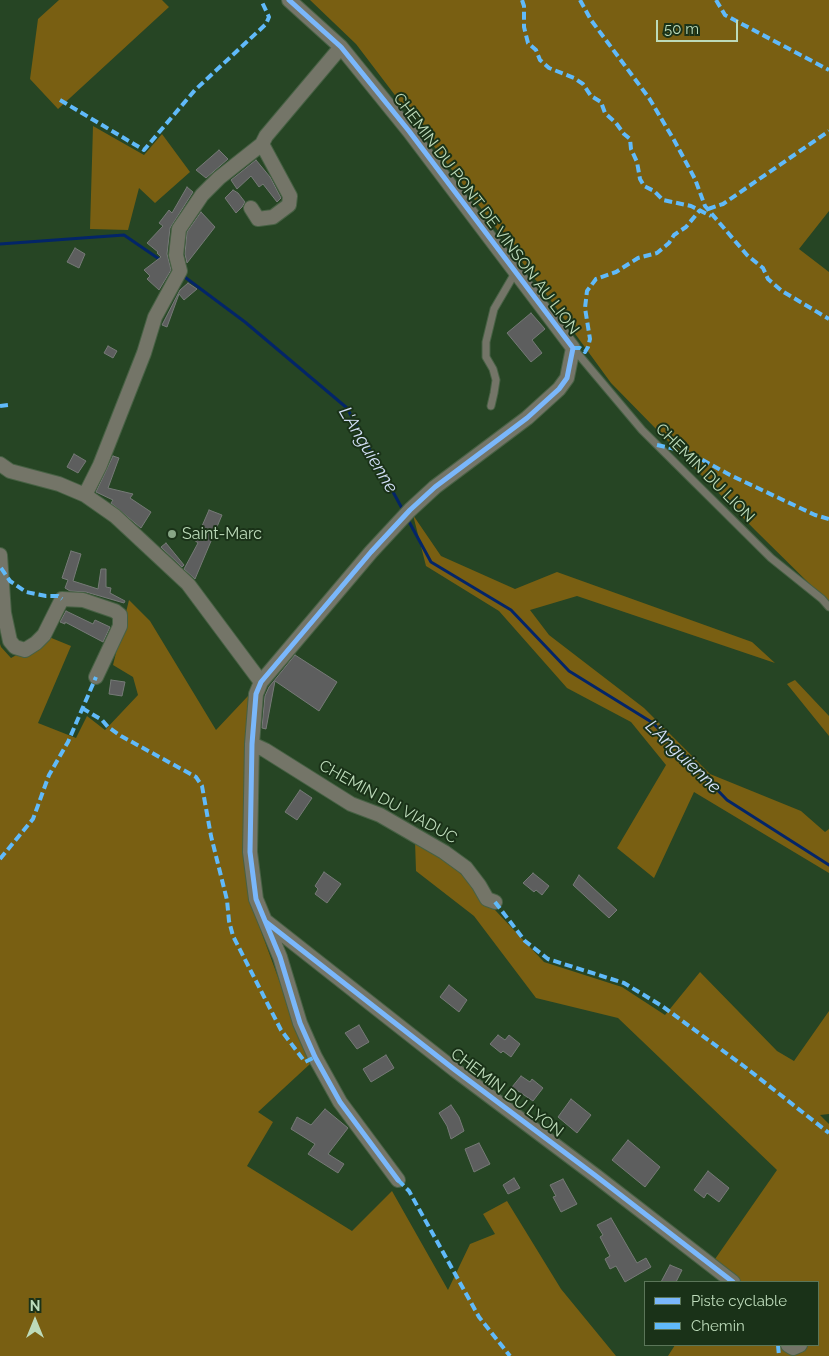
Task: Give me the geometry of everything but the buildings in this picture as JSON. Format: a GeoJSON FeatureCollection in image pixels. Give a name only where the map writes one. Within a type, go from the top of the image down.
{"type":"FeatureCollection","features":[{"type":"Feature","properties":{"kind":"street","name":"CHEMIN DU PONT DE VINSON AU LION"},"geometry":{"type":"LineString","coordinates":[[289,0],[341,47],[409,131],[573,348]]}},
{"type":"Feature","properties":{"kind":"street"},"geometry":{"type":"LineString","coordinates":[[85,495],[100,465],[144,353],[154,317],[179,274],[176,255],[177,241],[179,229],[187,215],[202,195],[219,178],[262,144],[266,136],[341,47]]}},
{"type":"Feature","properties":{"kind":"street"},"geometry":{"type":"LineString","coordinates":[[251,208],[258,219],[273,217],[289,205],[290,196],[262,144]]}},
{"type":"Feature","properties":{"kind":"street"},"geometry":{"type":"LineString","coordinates":[[398,1180],[340,1102],[315,1057],[300,1023],[280,957],[256,899],[251,868],[252,744],[256,694],[261,682],[406,514],[435,487],[527,418],[559,389],[566,378],[573,348]]}},
{"type":"Feature","properties":{"kind":"street"},"geometry":{"type":"LineString","coordinates":[[0,464],[10,471],[59,484],[85,495],[115,516],[188,584],[261,682]]}},
{"type":"Feature","properties":{"kind":"street"},"geometry":{"type":"LineString","coordinates":[[0,555],[4,613],[10,641],[15,647],[25,650],[44,635],[62,599],[83,600],[115,611],[120,615],[120,626],[96,677]]}},
{"type":"Feature","properties":{"kind":"street","name":"CHEMIN DU VIADUC"},"geometry":{"type":"LineString","coordinates":[[252,744],[265,750],[351,804],[380,815],[444,852],[466,868],[487,899],[495,902]]}},
{"type":"Feature","properties":{"kind":"street","name":"CHEMIN DU LYON"},"geometry":{"type":"LineString","coordinates":[[266,922],[455,1070],[732,1281]]}},
{"type":"Feature","properties":{"kind":"lane"},"geometry":{"type":"LineString","coordinates":[[491,406],[496,380],[486,357],[486,342],[494,309],[515,273]]}},
{"type":"Feature","properties":{"kind":"lane","name":"CHEMIN DU LION"},"geometry":{"type":"LineString","coordinates":[[573,348],[642,430],[771,558],[829,607]]}},
{"type":"Feature","properties":{"kind":"shaded area"},"geometry":{"type":"Polygon","coordinates":[[[59,0],[162,0],[169,7],[58,109],[30,79],[38,19],[59,0]]]}},
{"type":"Feature","properties":{"kind":"shaded area"},"geometry":{"type":"Polygon","coordinates":[[[310,0],[829,0],[829,211],[799,249],[829,272],[829,603],[611,383],[538,283],[356,44],[310,0]]]}},
{"type":"Feature","properties":{"kind":"shaded area"},"geometry":{"type":"Polygon","coordinates":[[[93,126],[144,155],[162,134],[190,172],[155,203],[139,188],[128,230],[90,229],[93,126]]]}},
{"type":"Feature","properties":{"kind":"shaded area"},"geometry":{"type":"Polygon","coordinates":[[[413,515],[441,556],[515,589],[557,572],[752,642],[775,663],[577,596],[530,610],[549,635],[644,708],[710,774],[801,811],[825,832],[829,829],[829,873],[694,792],[654,878],[617,848],[666,765],[631,722],[567,688],[499,611],[426,566],[413,515]]]}},
{"type":"Feature","properties":{"kind":"shaded area"},"geometry":{"type":"Polygon","coordinates":[[[129,600],[150,621],[216,730],[248,696],[245,862],[258,923],[310,1064],[258,1112],[273,1122],[247,1166],[352,1231],[392,1191],[448,1290],[470,1244],[495,1234],[483,1214],[507,1201],[561,1289],[616,1356],[0,1356],[0,644],[11,658],[49,637],[71,646],[38,723],[76,738],[87,716],[105,730],[138,695],[133,677],[113,665],[129,600]]]}},
{"type":"Feature","properties":{"kind":"shaded area"},"geometry":{"type":"Polygon","coordinates":[[[795,680],[829,716],[829,736],[787,684],[795,680]]]}},
{"type":"Feature","properties":{"kind":"shaded area"},"geometry":{"type":"Polygon","coordinates":[[[415,841],[447,859],[544,962],[622,987],[665,1015],[700,972],[777,1051],[794,1061],[829,1011],[829,1114],[820,1115],[829,1124],[829,1356],[668,1356],[674,1346],[819,1346],[819,1281],[721,1281],[728,1271],[713,1262],[777,1170],[618,1018],[536,998],[474,916],[416,871],[415,841]]]}},
{"type":"Feature","properties":{"kind":"waterway","name":"L'Anguienne"},"geometry":{"type":"LineString","coordinates":[[0,244],[124,235],[162,261]]}},
{"type":"Feature","properties":{"kind":"waterway","name":"L'Anguienne"},"geometry":{"type":"LineString","coordinates":[[182,275],[245,322],[347,408],[404,512]]}},
{"type":"Feature","properties":{"kind":"waterway","name":"L'Anguienne"},"geometry":{"type":"LineString","coordinates":[[407,518],[431,562],[511,610],[569,671],[653,723],[727,800],[829,865]]}},
{"type":"Feature","properties":{"kind":"marked path"},"geometry":{"type":"LineString","coordinates":[[60,100],[144,150],[195,90],[266,24],[269,17],[261,0]]}},
{"type":"Feature","properties":{"kind":"marked path"},"geometry":{"type":"LineString","coordinates":[[522,0],[524,6],[524,27],[528,43],[536,50],[540,60],[549,68],[574,78],[583,84],[591,96],[601,102],[605,113],[630,139],[631,149],[644,186],[654,191],[663,200],[691,206],[711,216]]}},
{"type":"Feature","properties":{"kind":"marked path"},"geometry":{"type":"LineString","coordinates":[[580,0],[591,20],[649,98],[695,179],[705,206],[747,255],[763,268],[768,279],[782,291],[829,319]]}},
{"type":"Feature","properties":{"kind":"marked path"},"geometry":{"type":"LineString","coordinates":[[716,0],[725,15],[829,70]]}},
{"type":"Feature","properties":{"kind":"marked path"},"geometry":{"type":"LineString","coordinates":[[708,209],[723,204],[829,131]]}},
{"type":"Feature","properties":{"kind":"marked path"},"geometry":{"type":"LineString","coordinates":[[573,348],[580,348],[585,352],[588,347],[590,339],[585,308],[587,291],[596,279],[616,272],[638,258],[657,253],[669,243],[674,235],[686,227],[700,210]]}},
{"type":"Feature","properties":{"kind":"marked path"},"geometry":{"type":"LineString","coordinates":[[0,406],[8,405]]}},
{"type":"Feature","properties":{"kind":"marked path"},"geometry":{"type":"LineString","coordinates":[[657,445],[688,452],[730,475],[815,515],[829,519]]}},
{"type":"Feature","properties":{"kind":"marked path"},"geometry":{"type":"LineString","coordinates":[[1,568],[10,581],[26,592],[58,596],[62,599]]}},
{"type":"Feature","properties":{"kind":"marked path"},"geometry":{"type":"LineString","coordinates":[[0,859],[33,819],[49,775],[68,742],[96,677]]}},
{"type":"Feature","properties":{"kind":"marked path"},"geometry":{"type":"LineString","coordinates":[[82,708],[102,720],[121,736],[196,777],[202,786],[233,936],[281,1030],[305,1062],[315,1057]]}},
{"type":"Feature","properties":{"kind":"marked path"},"geometry":{"type":"LineString","coordinates":[[495,902],[525,941],[548,959],[624,983],[662,1006],[745,1067],[829,1133]]}},
{"type":"Feature","properties":{"kind":"marked path"},"geometry":{"type":"LineString","coordinates":[[398,1180],[409,1191],[479,1317],[510,1356]]}},
{"type":"Feature","properties":{"kind":"marked path"},"geometry":{"type":"LineString","coordinates":[[778,1346],[779,1356]]}},
{"type":"Feature","properties":{"kind":"cycle path"},"geometry":{"type":"LineString","coordinates":[[289,0],[341,47],[409,131],[573,348],[567,378],[559,389],[527,418],[435,487],[410,510],[371,552],[261,682],[256,694],[252,744],[250,852],[256,899],[280,957],[300,1023],[315,1057],[340,1102],[398,1180]]}},
{"type":"Feature","properties":{"kind":"cycle path"},"geometry":{"type":"LineString","coordinates":[[266,922],[455,1070],[732,1281]]}},
{"type":"Feature","properties":{"kind":"place","name":"Saint-Marc"},"geometry":{"type":"Point","coordinates":[172,534]}}]}
